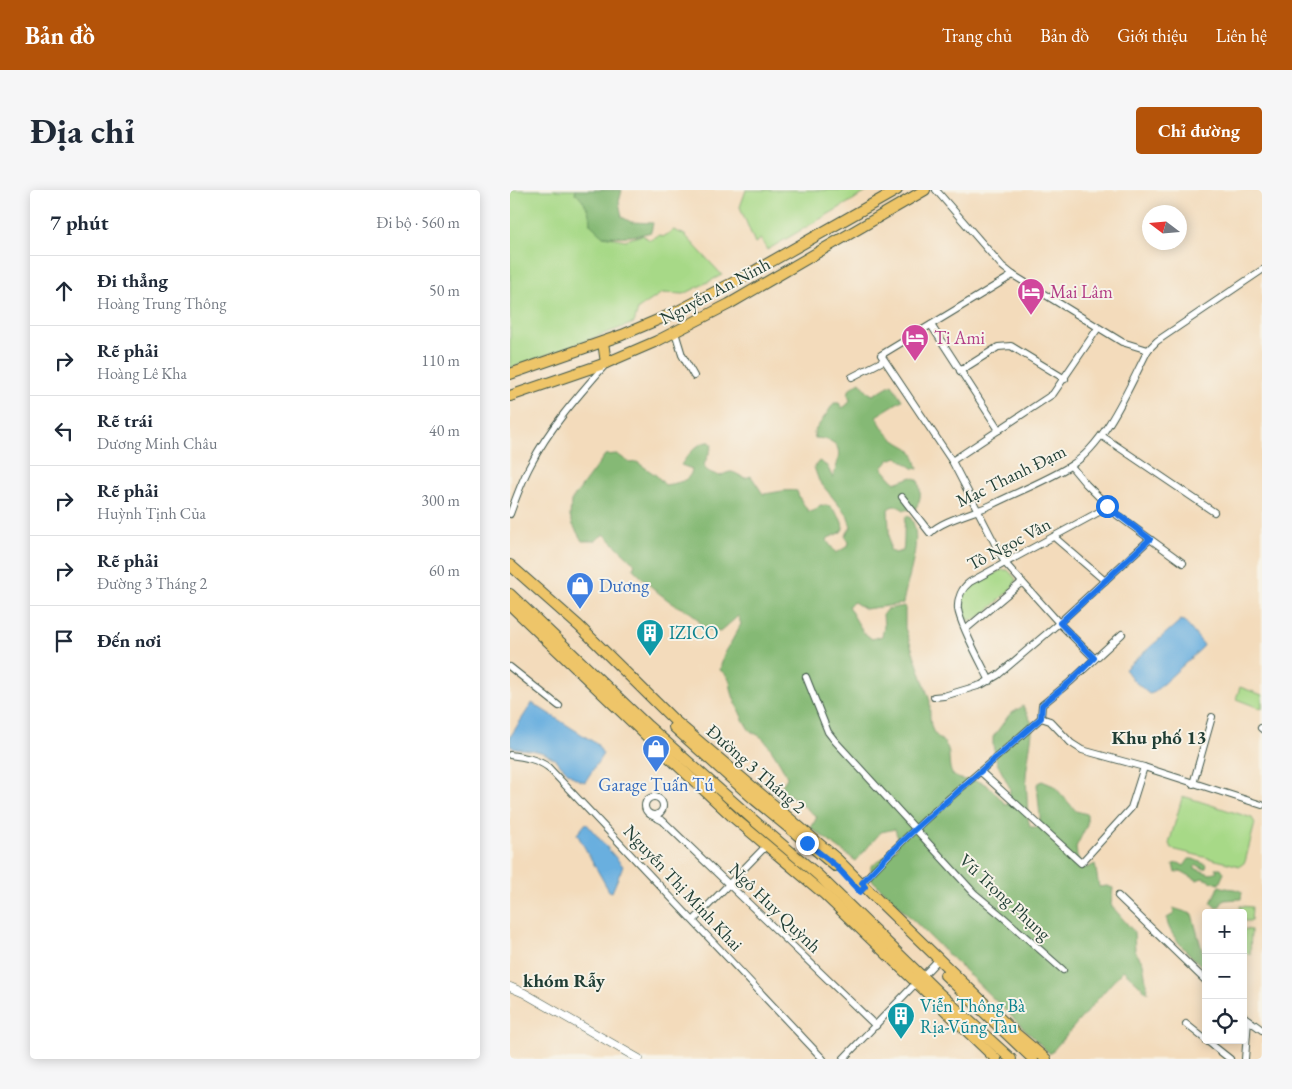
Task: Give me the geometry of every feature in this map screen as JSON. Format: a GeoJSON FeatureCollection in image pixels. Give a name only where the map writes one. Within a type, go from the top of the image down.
{"type":"FeatureCollection","features":[{"type":"Feature","properties":{"kind":"main road","name":"Nguyễn An Ninh"},"geometry":{"type":"LineString","coordinates":[[510,374],[603,342],[674,314],[744,277],[897,190]]}},
{"type":"Feature","properties":{"kind":"main road","name":"Nguyễn An Ninh"},"geometry":{"type":"LineString","coordinates":[[510,396],[606,363],[675,332],[753,290],[925,190]]}},
{"type":"Feature","properties":{"kind":"main road"},"geometry":{"type":"LineString","coordinates":[[744,277],[753,290]]}},
{"type":"Feature","properties":{"kind":"main road"},"geometry":{"type":"LineString","coordinates":[[622,335],[630,351]]}},
{"type":"Feature","properties":{"kind":"main road"},"geometry":{"type":"LineString","coordinates":[[603,342],[606,363]]}},
{"type":"Feature","properties":{"kind":"main road","name":"Đường 3 Tháng 2"},"geometry":{"type":"LineString","coordinates":[[510,565],[579,626],[692,739]]}},
{"type":"Feature","properties":{"kind":"main road","name":"Đường 3 Tháng 2"},"geometry":{"type":"LineString","coordinates":[[510,573],[692,739],[755,800],[862,887],[1033,1059]]}},
{"type":"Feature","properties":{"kind":"main road"},"geometry":{"type":"LineString","coordinates":[[510,594],[648,726],[734,818],[842,905],[920,980],[996,1059]]}},
{"type":"Feature","properties":{"kind":"main road"},"geometry":{"type":"LineString","coordinates":[[510,605],[674,755],[818,875],[842,905]]}},
{"type":"Feature","properties":{"kind":"main road","name":"Đường 3 Tháng 2"},"geometry":{"type":"LineString","coordinates":[[937,962],[1046,1059]]}},
{"type":"Feature","properties":{"kind":"main road"},"geometry":{"type":"LineString","coordinates":[[920,980],[1011,1059]]}},
{"type":"Feature","properties":{"kind":"street"},"geometry":{"type":"LineString","coordinates":[[936,190],[1012,276],[1122,342],[1148,350]]}},
{"type":"Feature","properties":{"kind":"street","name":"Mạc Thanh Đạm"},"geometry":{"type":"LineString","coordinates":[[902,497],[930,533],[937,526],[978,511],[1071,466],[1088,452],[1102,436],[1148,350],[1167,333],[1262,270]]}},
{"type":"Feature","properties":{"kind":"street"},"geometry":{"type":"LineString","coordinates":[[852,377],[931,325],[1012,276]]}},
{"type":"Feature","properties":{"kind":"street"},"geometry":{"type":"LineString","coordinates":[[931,325],[999,430]]}},
{"type":"Feature","properties":{"kind":"street"},"geometry":{"type":"LineString","coordinates":[[952,460],[1057,391],[1098,328]]}},
{"type":"Feature","properties":{"kind":"street"},"geometry":{"type":"LineString","coordinates":[[675,332],[682,355],[694,376]]}},
{"type":"Feature","properties":{"kind":"street"},"geometry":{"type":"LineString","coordinates":[[960,371],[998,346],[1011,346],[1065,379]]}},
{"type":"Feature","properties":{"kind":"street"},"geometry":{"type":"LineString","coordinates":[[882,358],[952,460],[1005,562],[1094,658]]}},
{"type":"Feature","properties":{"kind":"street"},"geometry":{"type":"LineString","coordinates":[[510,514],[538,450],[572,404],[606,363]]}},
{"type":"Feature","properties":{"kind":"street"},"geometry":{"type":"LineString","coordinates":[[1102,436],[1214,512]]}},
{"type":"Feature","properties":{"kind":"street"},"geometry":{"type":"LineString","coordinates":[[1071,466],[1108,507],[1183,563]]}},
{"type":"Feature","properties":{"kind":"street","name":"Tô Ngọc Vân"},"geometry":{"type":"LineString","coordinates":[[990,681],[958,610],[959,599],[964,587],[1005,562],[1108,507]]}},
{"type":"Feature","properties":{"kind":"street"},"geometry":{"type":"LineString","coordinates":[[1054,537],[1105,581]]}},
{"type":"Feature","properties":{"kind":"street"},"geometry":{"type":"LineString","coordinates":[[934,697],[944,696],[990,681],[1060,623],[1150,539]]}},
{"type":"Feature","properties":{"kind":"street"},"geometry":{"type":"LineString","coordinates":[[966,628],[1022,582]]}},
{"type":"Feature","properties":{"kind":"street"},"geometry":{"type":"LineString","coordinates":[[862,887],[887,856],[1041,718],[1042,705],[1122,634]]}},
{"type":"Feature","properties":{"kind":"street"},"geometry":{"type":"LineString","coordinates":[[510,667],[559,706]]}},
{"type":"Feature","properties":{"kind":"street","name":"Vũ Trọng Phụng"},"geometry":{"type":"LineString","coordinates":[[806,677],[828,732],[835,741],[974,893],[1063,970]]}},
{"type":"Feature","properties":{"kind":"street"},"geometry":{"type":"LineString","coordinates":[[1193,784],[1212,717]]}},
{"type":"Feature","properties":{"kind":"street"},"geometry":{"type":"LineString","coordinates":[[1041,718],[1050,721],[1071,743],[1082,750],[1262,805]]}},
{"type":"Feature","properties":{"kind":"street","name":"Nguyễn Thị Minh Khai"},"geometry":{"type":"LineString","coordinates":[[510,755],[532,759],[548,767],[823,1059]]}},
{"type":"Feature","properties":{"kind":"street"},"geometry":{"type":"LineString","coordinates":[[982,772],[1081,863],[1131,808],[1144,768]]}},
{"type":"Feature","properties":{"kind":"street","name":"Ngô Huy Quỳnh"},"geometry":{"type":"LineString","coordinates":[[651,815],[664,821],[876,1026]]}},
{"type":"Feature","properties":{"kind":"street"},"geometry":{"type":"LineString","coordinates":[[694,920],[767,845]]}},
{"type":"Feature","properties":{"kind":"street"},"geometry":{"type":"LineString","coordinates":[[1118,896],[1202,977]]}},
{"type":"Feature","properties":{"kind":"street"},"geometry":{"type":"LineString","coordinates":[[843,1059],[937,962]]}},
{"type":"Feature","properties":{"kind":"street"},"geometry":{"type":"LineString","coordinates":[[510,987],[524,993],[639,1059]]}},
{"type":"Feature","properties":{"kind":"street"},"geometry":{"type":"LineString","coordinates":[[1247,1019],[1262,1030]]}},
{"type":"Feature","properties":{"kind":"street"},"geometry":{"type":"LineString","coordinates":[[1186,1024],[1202,1037]]}},
{"type":"Feature","properties":{"kind":"street"},"geometry":{"type":"LineString","coordinates":[[1211,1044],[1230,1059]]}},
{"type":"Feature","properties":{"kind":"street"},"geometry":{"type":"LineString","coordinates":[[1245,1044],[1245,1059]]}},
{"type":"Feature","properties":{"kind":"green space"},"geometry":{"type":"Polygon","coordinates":[[[510,190],[576,190],[575,193],[584,201],[603,236],[626,240],[642,235],[650,240],[659,235],[663,237],[674,230],[685,235],[722,275],[684,294],[662,293],[638,309],[634,323],[510,368],[510,190]]]}},
{"type":"Feature","properties":{"kind":"green space"},"geometry":{"type":"Polygon","coordinates":[[[576,190],[622,190],[619,202],[622,217],[631,222],[653,223],[651,232],[627,236],[603,236],[590,224],[588,210],[575,193],[576,190]]]}},
{"type":"Feature","properties":{"kind":"green space"},"geometry":{"type":"Polygon","coordinates":[[[746,190],[870,190],[767,250],[761,239],[755,243],[740,207],[746,190]]]}},
{"type":"Feature","properties":{"kind":"green space"},"geometry":{"type":"Polygon","coordinates":[[[860,382],[873,395],[892,384],[902,400],[876,416],[889,435],[897,442],[909,448],[916,460],[918,469],[913,468],[897,457],[889,460],[882,468],[895,483],[912,477],[918,480],[920,495],[915,509],[904,510],[894,506],[888,509],[890,550],[895,553],[903,551],[906,516],[910,517],[916,536],[903,604],[865,609],[854,602],[848,606],[863,632],[872,639],[882,636],[884,627],[883,614],[887,609],[905,606],[905,628],[930,701],[932,728],[948,749],[951,772],[960,779],[980,782],[986,785],[1005,804],[1009,803],[1010,788],[997,763],[993,737],[1009,715],[1023,706],[1033,725],[1026,775],[1030,827],[1039,827],[1037,784],[1042,781],[1054,786],[1076,811],[1087,814],[1087,825],[1076,847],[1077,856],[1082,865],[1087,868],[1095,864],[1099,887],[1107,886],[1113,888],[1111,905],[1134,932],[1135,951],[1143,963],[1148,993],[1123,970],[1050,1054],[871,879],[871,866],[897,848],[898,839],[895,829],[881,832],[856,861],[811,828],[817,817],[790,795],[783,802],[775,795],[787,778],[786,775],[766,742],[748,728],[733,696],[729,679],[720,670],[723,657],[741,624],[738,616],[720,632],[703,628],[695,616],[674,604],[645,581],[633,569],[635,564],[604,534],[594,541],[582,541],[570,516],[571,501],[605,455],[617,454],[630,463],[637,462],[657,476],[665,485],[682,481],[689,477],[692,469],[681,465],[697,446],[710,442],[712,445],[704,465],[712,473],[720,476],[732,472],[745,478],[751,476],[763,494],[797,491],[808,511],[814,511],[820,505],[830,506],[843,525],[840,533],[828,538],[827,541],[836,553],[848,546],[849,542],[845,536],[851,527],[847,515],[819,481],[814,467],[819,461],[827,466],[833,478],[838,462],[838,450],[832,442],[815,438],[814,432],[834,403],[839,403],[842,408],[847,405],[850,400],[848,394],[850,388],[860,382]]]}},
{"type":"Feature","properties":{"kind":"green space"},"geometry":{"type":"Polygon","coordinates":[[[1002,570],[1008,570],[1016,579],[1014,586],[980,617],[970,620],[966,619],[962,612],[962,601],[968,589],[988,576],[1002,570]]]}},
{"type":"Feature","properties":{"kind":"green space"},"geometry":{"type":"Polygon","coordinates":[[[1240,687],[1262,695],[1262,709],[1236,699],[1240,687]]]}},
{"type":"Feature","properties":{"kind":"green space"},"geometry":{"type":"Polygon","coordinates":[[[1186,797],[1252,818],[1255,823],[1245,862],[1240,866],[1172,849],[1169,844],[1182,798],[1186,797]]]}},
{"type":"Feature","properties":{"kind":"green space"},"geometry":{"type":"Polygon","coordinates":[[[1189,859],[1207,865],[1204,869],[1197,865],[1194,868],[1210,874],[1217,871],[1215,868],[1221,868],[1224,873],[1219,884],[1202,878],[1197,880],[1181,871],[1175,873],[1173,864],[1179,863],[1184,866],[1189,859]]]}},
{"type":"Feature","properties":{"kind":"green space"},"geometry":{"type":"Polygon","coordinates":[[[1220,886],[1242,892],[1241,899],[1224,900],[1216,908],[1211,903],[1220,886]]]}},
{"type":"Feature","properties":{"kind":"green space"},"geometry":{"type":"Polygon","coordinates":[[[1240,906],[1252,907],[1251,921],[1247,921],[1247,909],[1240,909],[1240,906]]]}},
{"type":"Feature","properties":{"kind":"green space"},"geometry":{"type":"Polygon","coordinates":[[[1173,908],[1192,914],[1202,950],[1202,966],[1182,946],[1171,931],[1167,918],[1174,914],[1173,908]]]}},
{"type":"Feature","properties":{"kind":"green space"},"geometry":{"type":"Polygon","coordinates":[[[1247,930],[1251,930],[1250,954],[1247,954],[1247,930]]]}},
{"type":"Feature","properties":{"kind":"water"},"geometry":{"type":"Polygon","coordinates":[[[1181,620],[1184,621],[1204,645],[1153,693],[1149,694],[1133,680],[1125,669],[1181,620]]]}},
{"type":"Feature","properties":{"kind":"water"},"geometry":{"type":"Polygon","coordinates":[[[532,703],[597,744],[603,754],[585,782],[574,777],[546,754],[510,746],[510,737],[532,703]]]}},
{"type":"Feature","properties":{"kind":"water"},"geometry":{"type":"Polygon","coordinates":[[[586,823],[623,866],[612,892],[609,891],[577,834],[586,823]]]}},
{"type":"Feature","properties":{"kind":"place","name":"Mai Lâm"},"geometry":{"type":"Point","coordinates":[1031,316]}},
{"type":"Feature","properties":{"kind":"place","name":"Ti Ami"},"geometry":{"type":"Point","coordinates":[915,362]}},
{"type":"Feature","properties":{"kind":"place","name":"Dương"},"geometry":{"type":"Point","coordinates":[580,610]}},
{"type":"Feature","properties":{"kind":"place","name":"IZICO"},"geometry":{"type":"Point","coordinates":[650,657]}},
{"type":"Feature","properties":{"kind":"place","name":"Garage Tuấn Tú"},"geometry":{"type":"Point","coordinates":[656,773]}},
{"type":"Feature","properties":{"kind":"place","name":"Viễn Thông Bà Rịa-Vũng Tàu"},"geometry":{"type":"Point","coordinates":[901,1040]}},
{"type":"Feature","properties":{"kind":"district","name":"Khu phố 13"},"geometry":{"type":"Point","coordinates":[1159,737]}},
{"type":"Feature","properties":{"kind":"district","name":"khóm Rẫy"},"geometry":{"type":"Point","coordinates":[564,980]}},
{"type":"Feature","properties":{"kind":"route"},"geometry":{"type":"LineString","coordinates":[[807,843],[836,866],[860,892],[865,887],[862,883],[887,856],[1041,718],[1042,705],[1070,682],[1094,658],[1060,623],[1150,539],[1107,506]]}}]}
